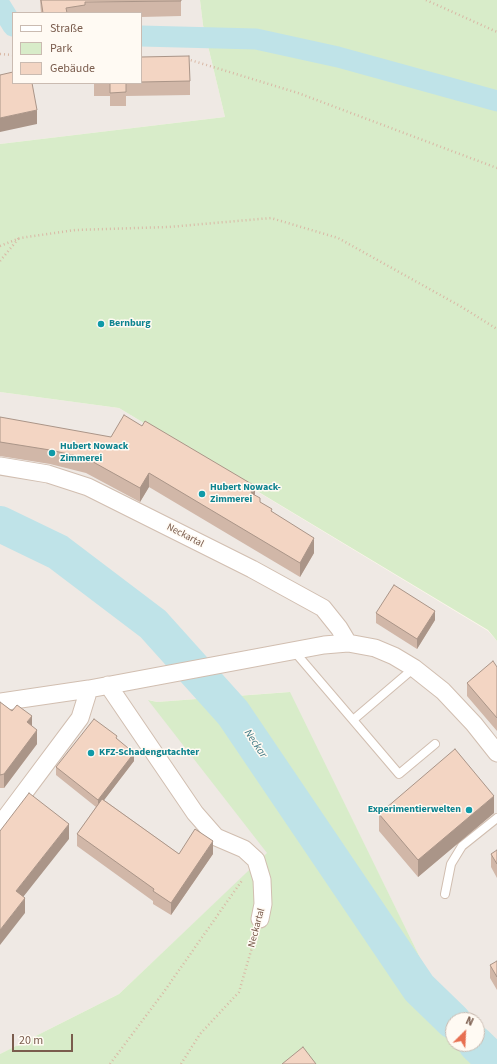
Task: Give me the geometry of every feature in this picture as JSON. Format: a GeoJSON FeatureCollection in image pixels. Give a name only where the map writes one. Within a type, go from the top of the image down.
{"type":"FeatureCollection","features":[{"type":"Feature","properties":{"kind":"street","name":"Neckartal"},"geometry":{"type":"LineString","coordinates":[[0,466],[48,474],[88,487],[252,569],[323,608],[339,628],[348,643]]}},
{"type":"Feature","properties":{"kind":"street"},"geometry":{"type":"LineString","coordinates":[[0,702],[108,685],[293,650],[348,643],[375,648],[394,656],[414,668],[443,691],[474,724],[497,753]]}},
{"type":"Feature","properties":{"kind":"street"},"geometry":{"type":"LineString","coordinates":[[108,685],[195,813],[216,837],[244,849],[256,860]]}},
{"type":"Feature","properties":{"kind":"street"},"geometry":{"type":"LineString","coordinates":[[0,825],[80,718],[89,688]]}},
{"type":"Feature","properties":{"kind":"street","name":"Neckartal"},"geometry":{"type":"LineString","coordinates":[[256,860],[262,880],[263,898],[260,919]]}},
{"type":"Feature","properties":{"kind":"lane"},"geometry":{"type":"LineString","coordinates":[[293,650],[399,774],[435,744]]}},
{"type":"Feature","properties":{"kind":"lane"},"geometry":{"type":"LineString","coordinates":[[353,720],[414,668]]}},
{"type":"Feature","properties":{"kind":"lane"},"geometry":{"type":"LineString","coordinates":[[445,894],[451,864],[462,846],[497,818]]}},
{"type":"Feature","properties":{"kind":"path"},"geometry":{"type":"LineString","coordinates":[[426,0],[497,32]]}},
{"type":"Feature","properties":{"kind":"path"},"geometry":{"type":"LineString","coordinates":[[0,54],[12,55]]}},
{"type":"Feature","properties":{"kind":"path"},"geometry":{"type":"LineString","coordinates":[[184,58],[298,93],[497,168]]}},
{"type":"Feature","properties":{"kind":"path"},"geometry":{"type":"LineString","coordinates":[[0,246],[20,238],[75,230],[169,227],[271,218],[338,238],[460,306],[497,329]]}},
{"type":"Feature","properties":{"kind":"path"},"geometry":{"type":"LineString","coordinates":[[0,261],[20,238]]}},
{"type":"Feature","properties":{"kind":"path"},"geometry":{"type":"LineString","coordinates":[[110,1064],[163,993],[256,860]]}},
{"type":"Feature","properties":{"kind":"path","name":"Neckartal"},"geometry":{"type":"LineString","coordinates":[[181,1064],[200,1034],[239,992],[260,919]]}},
{"type":"Feature","properties":{"kind":"shaded area"},"geometry":{"type":"Polygon","coordinates":[[[0,0],[200,0],[203,25],[225,117],[0,144],[0,0]]]}},
{"type":"Feature","properties":{"kind":"shaded area"},"geometry":{"type":"Polygon","coordinates":[[[0,392],[119,408],[488,631],[497,641],[497,1040],[485,1029],[485,1012],[467,1012],[430,978],[289,692],[157,702],[149,700],[268,853],[119,994],[0,1054],[0,392]]]}},
{"type":"Feature","properties":{"kind":"green space"},"geometry":{"type":"Polygon","coordinates":[[[200,0],[497,0],[497,641],[488,630],[119,408],[0,392],[0,144],[225,117],[203,25],[200,0]]]}},
{"type":"Feature","properties":{"kind":"green space"},"geometry":{"type":"Polygon","coordinates":[[[290,692],[430,978],[467,1012],[445,1012],[445,1052],[485,1052],[485,1029],[497,1040],[497,1064],[0,1064],[0,1054],[119,994],[267,853],[148,700],[157,702],[290,692]]]}},
{"type":"Feature","properties":{"kind":"building"},"geometry":{"type":"Polygon","coordinates":[[[41,0],[181,0],[85,2],[85,5],[66,8],[67,12],[43,12],[41,0]]]}},
{"type":"Feature","properties":{"kind":"building"},"geometry":{"type":"Polygon","coordinates":[[[189,56],[190,81],[142,82],[142,57],[189,56]]]}},
{"type":"Feature","properties":{"kind":"building"},"geometry":{"type":"Polygon","coordinates":[[[12,72],[12,84],[32,84],[37,110],[0,118],[0,75],[12,72]]]}},
{"type":"Feature","properties":{"kind":"building"},"geometry":{"type":"Polygon","coordinates":[[[110,84],[126,84],[126,92],[110,93],[110,84]]]}},
{"type":"Feature","properties":{"kind":"building"},"geometry":{"type":"Polygon","coordinates":[[[124,415],[142,426],[145,421],[255,486],[251,493],[260,498],[260,502],[272,509],[271,511],[314,538],[300,563],[149,473],[140,488],[86,458],[50,450],[0,442],[0,417],[111,437],[124,415]]]}},
{"type":"Feature","properties":{"kind":"building"},"geometry":{"type":"Polygon","coordinates":[[[394,585],[435,611],[417,639],[376,613],[394,585]]]}},
{"type":"Feature","properties":{"kind":"building"},"geometry":{"type":"Polygon","coordinates":[[[493,661],[497,667],[497,718],[467,683],[493,661]]]}},
{"type":"Feature","properties":{"kind":"building"},"geometry":{"type":"Polygon","coordinates":[[[0,702],[12,711],[17,705],[32,716],[27,722],[37,730],[4,774],[0,775],[0,702]]]}},
{"type":"Feature","properties":{"kind":"building"},"geometry":{"type":"Polygon","coordinates":[[[94,719],[117,736],[116,738],[134,753],[98,800],[56,767],[94,719]]]}},
{"type":"Feature","properties":{"kind":"building"},"geometry":{"type":"Polygon","coordinates":[[[455,749],[494,796],[418,860],[379,814],[455,749]]]}},
{"type":"Feature","properties":{"kind":"building"},"geometry":{"type":"Polygon","coordinates":[[[29,793],[69,824],[16,891],[25,898],[0,930],[0,831],[29,793]]]}},
{"type":"Feature","properties":{"kind":"building"},"geometry":{"type":"Polygon","coordinates":[[[102,799],[179,854],[195,829],[213,841],[171,903],[153,891],[154,889],[77,834],[102,799]]]}},
{"type":"Feature","properties":{"kind":"building"},"geometry":{"type":"Polygon","coordinates":[[[497,850],[497,864],[491,854],[497,850]]]}},
{"type":"Feature","properties":{"kind":"building"},"geometry":{"type":"Polygon","coordinates":[[[497,961],[497,977],[490,965],[497,961]]]}},
{"type":"Feature","properties":{"kind":"building"},"geometry":{"type":"Polygon","coordinates":[[[303,1047],[316,1064],[282,1064],[303,1047]]]}},
{"type":"Feature","properties":{"kind":"waterway"},"geometry":{"type":"LineString","coordinates":[[0,5],[12,24]]}},
{"type":"Feature","properties":{"kind":"waterway"},"geometry":{"type":"LineString","coordinates":[[142,36],[256,39],[338,57],[497,101]]}},
{"type":"Feature","properties":{"kind":"waterway","name":"Neckar"},"geometry":{"type":"LineString","coordinates":[[0,524],[58,552],[153,624],[233,713],[419,988],[445,1013]]}},
{"type":"Feature","properties":{"kind":"waterway","name":"Neckar"},"geometry":{"type":"LineString","coordinates":[[484,1052],[497,1064]]}},
{"type":"Feature","properties":{"kind":"place","name":"Bernburg"},"geometry":{"type":"Point","coordinates":[101,324]}},
{"type":"Feature","properties":{"kind":"place","name":"Hubert Nowack Zimmerei"},"geometry":{"type":"Point","coordinates":[52,453]}},
{"type":"Feature","properties":{"kind":"place","name":"Hubert Nowack- Zimmerei"},"geometry":{"type":"Point","coordinates":[202,494]}},
{"type":"Feature","properties":{"kind":"place","name":"KFZ-Schadengutachter"},"geometry":{"type":"Point","coordinates":[91,753]}},
{"type":"Feature","properties":{"kind":"place","name":"Experimentierwelten"},"geometry":{"type":"Point","coordinates":[469,810]}}]}
